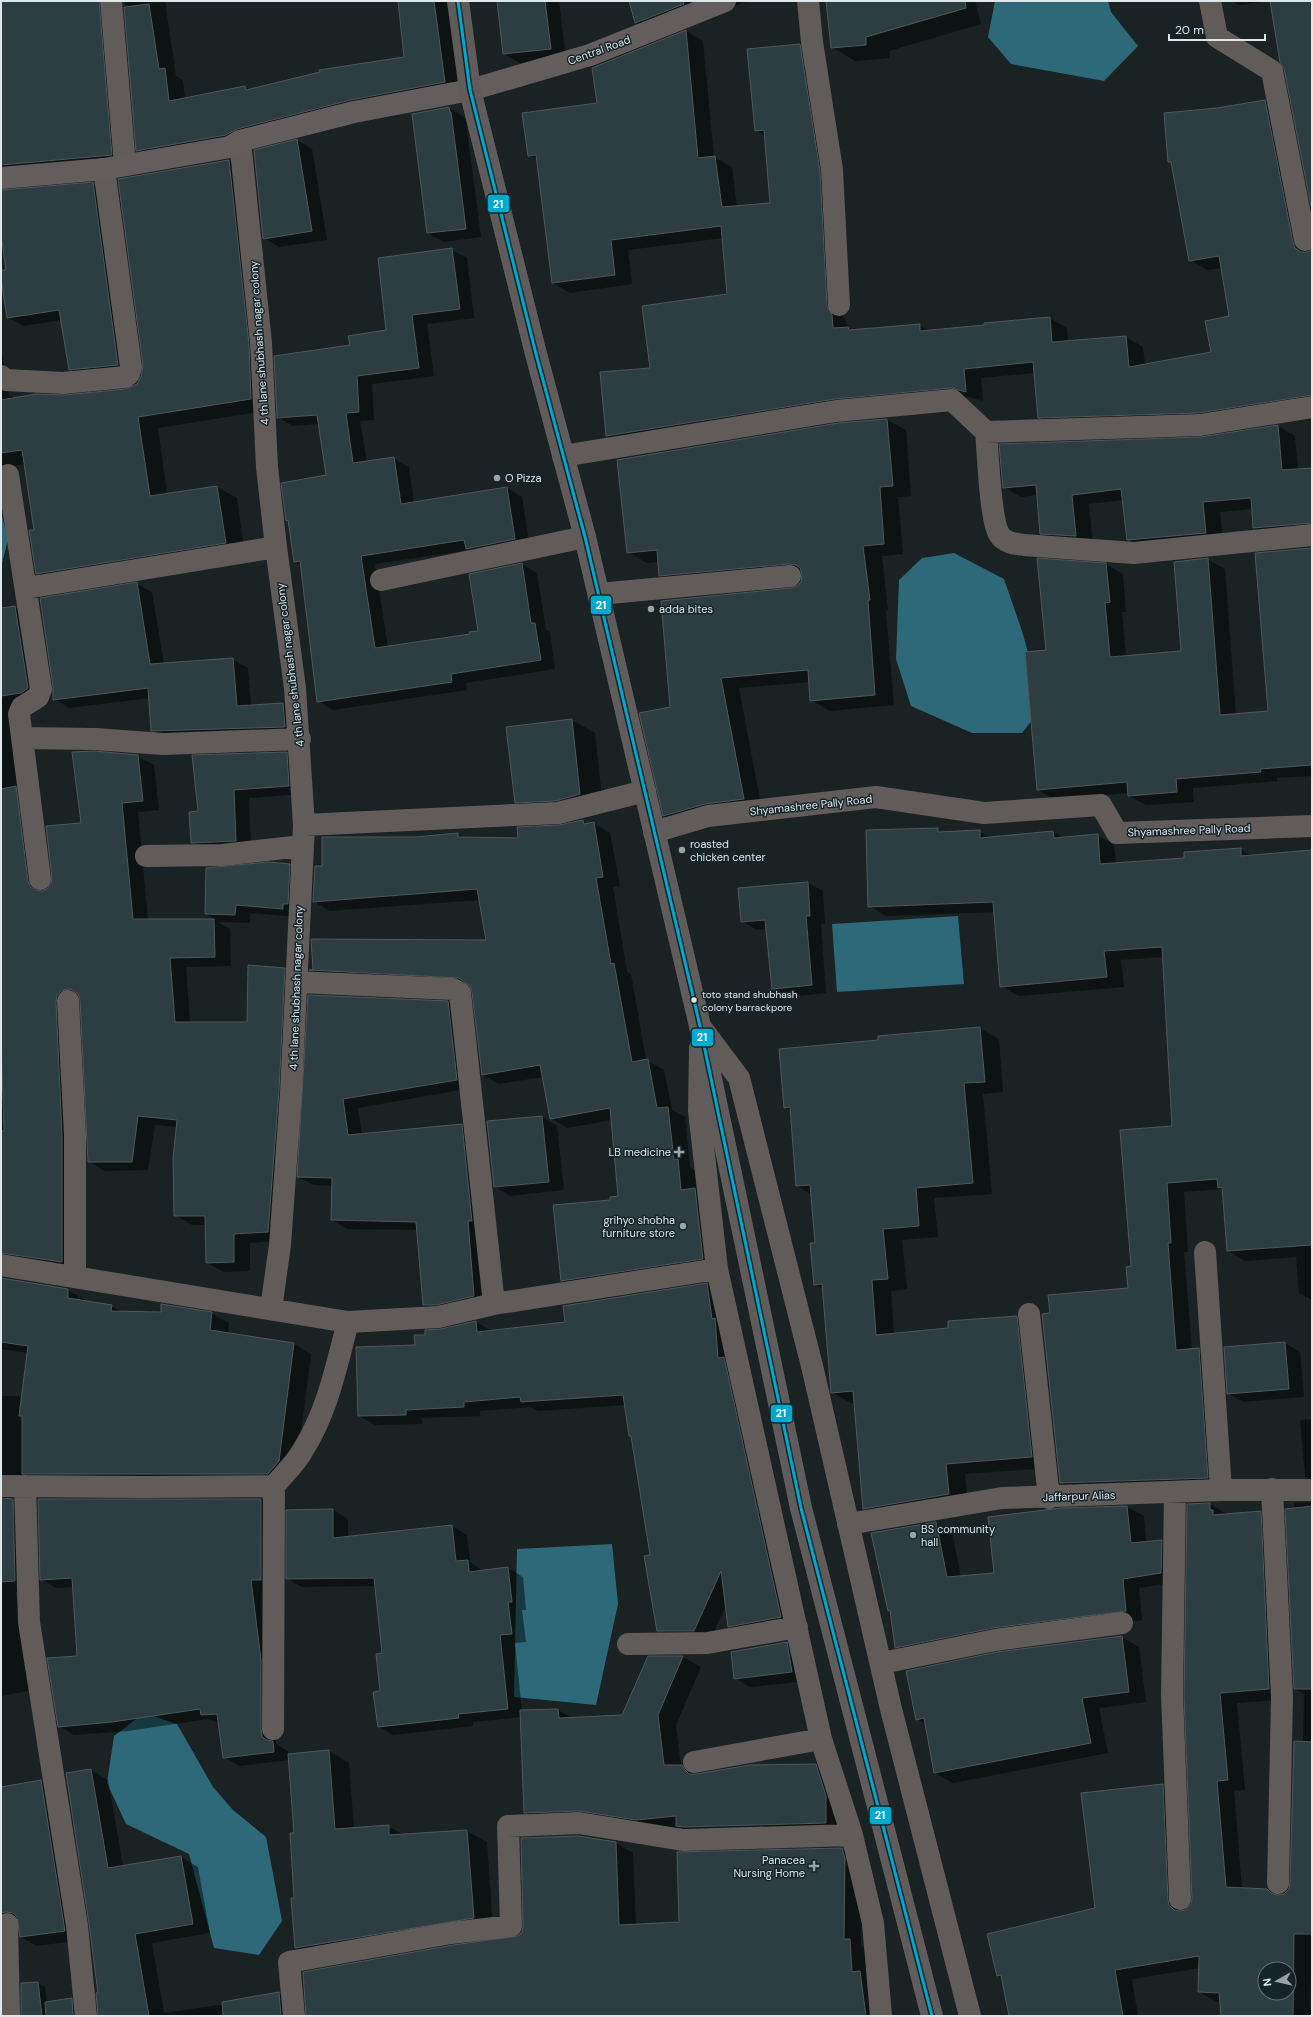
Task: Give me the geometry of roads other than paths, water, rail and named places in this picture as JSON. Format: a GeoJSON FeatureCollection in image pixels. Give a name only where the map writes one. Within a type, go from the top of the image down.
{"type":"FeatureCollection","features":[{"type":"Feature","properties":{"kind":"main road"},"geometry":{"type":"LineString","coordinates":[[458,1],[470,90],[510,253],[599,594],[700,1026],[802,1508],[932,2016]]}},
{"type":"Feature","properties":{"kind":"street"},"geometry":{"type":"LineString","coordinates":[[111,1],[125,165]]}},
{"type":"Feature","properties":{"kind":"street","name":"Central Road"},"geometry":{"type":"LineString","coordinates":[[1,178],[104,168],[230,147],[240,141],[354,112],[470,90],[590,55],[725,1]]}},
{"type":"Feature","properties":{"kind":"street"},"geometry":{"type":"LineString","coordinates":[[808,1],[812,42],[832,170],[839,305]]}},
{"type":"Feature","properties":{"kind":"street"},"geometry":{"type":"LineString","coordinates":[[1210,1],[1217,36],[1272,71],[1306,240]]}},
{"type":"Feature","properties":{"kind":"street","name":"4 th lane shubhash nagar colony"},"geometry":{"type":"LineString","coordinates":[[240,141],[261,343],[267,467],[300,739],[304,825],[292,1092],[281,1237],[271,1309]]}},
{"type":"Feature","properties":{"kind":"street"},"geometry":{"type":"LineString","coordinates":[[1,376],[6,380],[62,383],[125,377],[129,374],[131,367],[104,168]]}},
{"type":"Feature","properties":{"kind":"street"},"geometry":{"type":"LineString","coordinates":[[563,456],[836,411],[952,400],[986,432],[994,515],[999,534],[1009,542],[1024,545],[1134,553],[1312,535]]}},
{"type":"Feature","properties":{"kind":"street"},"geometry":{"type":"LineString","coordinates":[[986,432],[1200,425],[1312,407]]}},
{"type":"Feature","properties":{"kind":"street"},"geometry":{"type":"LineString","coordinates":[[8,475],[41,688],[38,697],[21,709],[19,714],[40,878]]}},
{"type":"Feature","properties":{"kind":"street"},"geometry":{"type":"LineString","coordinates":[[381,580],[585,537]]}},
{"type":"Feature","properties":{"kind":"street"},"geometry":{"type":"LineString","coordinates":[[26,588],[276,547]]}},
{"type":"Feature","properties":{"kind":"street"},"geometry":{"type":"LineString","coordinates":[[599,594],[790,576]]}},
{"type":"Feature","properties":{"kind":"street"},"geometry":{"type":"LineString","coordinates":[[22,738],[95,739],[163,744],[300,739]]}},
{"type":"Feature","properties":{"kind":"street"},"geometry":{"type":"LineString","coordinates":[[304,825],[558,813],[645,791]]}},
{"type":"Feature","properties":{"kind":"street","name":"Shyamashree Pally Road"},"geometry":{"type":"LineString","coordinates":[[654,832],[708,816],[876,798],[984,813],[1101,805],[1117,833],[1312,826]]}},
{"type":"Feature","properties":{"kind":"street"},"geometry":{"type":"LineString","coordinates":[[146,856],[222,855],[302,846]]}},
{"type":"Feature","properties":{"kind":"street"},"geometry":{"type":"LineString","coordinates":[[297,982],[453,989],[460,993],[494,1304]]}},
{"type":"Feature","properties":{"kind":"street"},"geometry":{"type":"LineString","coordinates":[[68,1000],[75,1135],[75,1277]]}},
{"type":"Feature","properties":{"kind":"street"},"geometry":{"type":"LineString","coordinates":[[700,1026],[699,1111],[717,1269],[821,1739],[852,1835],[873,1923],[880,2016]]}},
{"type":"Feature","properties":{"kind":"street"},"geometry":{"type":"LineString","coordinates":[[700,1026],[740,1078],[812,1366],[848,1524],[882,1663],[893,1717],[970,2016]]}},
{"type":"Feature","properties":{"kind":"street"},"geometry":{"type":"LineString","coordinates":[[1205,1252],[1221,1490]]}},
{"type":"Feature","properties":{"kind":"street"},"geometry":{"type":"LineString","coordinates":[[1,1265],[348,1322],[438,1317],[494,1304],[717,1269]]}},
{"type":"Feature","properties":{"kind":"street"},"geometry":{"type":"LineString","coordinates":[[1029,1314],[1049,1498]]}},
{"type":"Feature","properties":{"kind":"street"},"geometry":{"type":"LineString","coordinates":[[273,1729],[274,1486],[303,1451],[317,1425],[330,1394],[348,1322]]}},
{"type":"Feature","properties":{"kind":"street"},"geometry":{"type":"LineString","coordinates":[[1,1486],[144,1488],[274,1486]]}},
{"type":"Feature","properties":{"kind":"street"},"geometry":{"type":"LineString","coordinates":[[25,1486],[29,1622],[77,1926],[86,2016]]}},
{"type":"Feature","properties":{"kind":"street"},"geometry":{"type":"LineString","coordinates":[[1272,1489],[1282,1698],[1278,1883]]}},
{"type":"Feature","properties":{"kind":"street","name":"Jaffarpur Alias"},"geometry":{"type":"LineString","coordinates":[[848,1524],[1002,1498],[1049,1498],[1221,1490],[1312,1490]]}},
{"type":"Feature","properties":{"kind":"street"},"geometry":{"type":"LineString","coordinates":[[1175,1492],[1172,1695],[1180,1899]]}},
{"type":"Feature","properties":{"kind":"street"},"geometry":{"type":"LineString","coordinates":[[882,1663],[995,1640],[1122,1623]]}},
{"type":"Feature","properties":{"kind":"street"},"geometry":{"type":"LineString","coordinates":[[628,1644],[707,1643],[797,1627]]}},
{"type":"Feature","properties":{"kind":"street"},"geometry":{"type":"LineString","coordinates":[[694,1762],[821,1739]]}},
{"type":"Feature","properties":{"kind":"street"},"geometry":{"type":"LineString","coordinates":[[294,2016],[289,1962],[332,1953],[451,1933],[511,1926],[508,1826],[579,1823],[683,1840],[852,1835]]}},
{"type":"Feature","properties":{"kind":"street"},"geometry":{"type":"LineString","coordinates":[[7,1924],[9,2016]]}},
{"type":"Feature","properties":{"kind":"water"},"geometry":{"type":"Polygon","coordinates":[[[995,1],[1108,1],[1111,12],[1138,46],[1104,81],[1011,64],[988,37],[995,1]]]}},
{"type":"Feature","properties":{"kind":"water"},"geometry":{"type":"Polygon","coordinates":[[[1,512],[8,540],[1,567],[1,512]]]}},
{"type":"Feature","properties":{"kind":"water"},"geometry":{"type":"Polygon","coordinates":[[[954,553],[1004,579],[1022,631],[1043,706],[1022,733],[972,733],[911,706],[896,659],[899,580],[922,558],[954,553]]]}},
{"type":"Feature","properties":{"kind":"water"},"geometry":{"type":"Polygon","coordinates":[[[958,916],[964,984],[837,992],[832,924],[958,916]]]}},
{"type":"Feature","properties":{"kind":"water"},"geometry":{"type":"Polygon","coordinates":[[[612,1544],[618,1604],[596,1705],[514,1697],[517,1549],[612,1544]]]}},
{"type":"Feature","properties":{"kind":"water"},"geometry":{"type":"Polygon","coordinates":[[[144,1713],[177,1724],[213,1787],[233,1810],[266,1837],[282,1921],[259,1955],[214,1948],[189,1854],[126,1824],[107,1783],[114,1736],[144,1713]]]}},
{"type":"Feature","properties":{"kind":"place","name":"O Pizza"},"geometry":{"type":"Point","coordinates":[497,478]}},
{"type":"Feature","properties":{"kind":"place","name":"adda bites"},"geometry":{"type":"Point","coordinates":[651,609]}},
{"type":"Feature","properties":{"kind":"place","name":"roasted chicken center"},"geometry":{"type":"Point","coordinates":[682,850]}},
{"type":"Feature","properties":{"kind":"place","name":"toto stand shubhash colony barrackpore"},"geometry":{"type":"Point","coordinates":[694,1000]}},
{"type":"Feature","properties":{"kind":"place","name":"LB medicine"},"geometry":{"type":"Point","coordinates":[679,1152]}},
{"type":"Feature","properties":{"kind":"place","name":"grihyo shobha furniture store"},"geometry":{"type":"Point","coordinates":[683,1226]}},
{"type":"Feature","properties":{"kind":"place","name":"BS community hall"},"geometry":{"type":"Point","coordinates":[913,1535]}},
{"type":"Feature","properties":{"kind":"place","name":"Panacea Nursing Home"},"geometry":{"type":"Point","coordinates":[814,1866]}}]}
